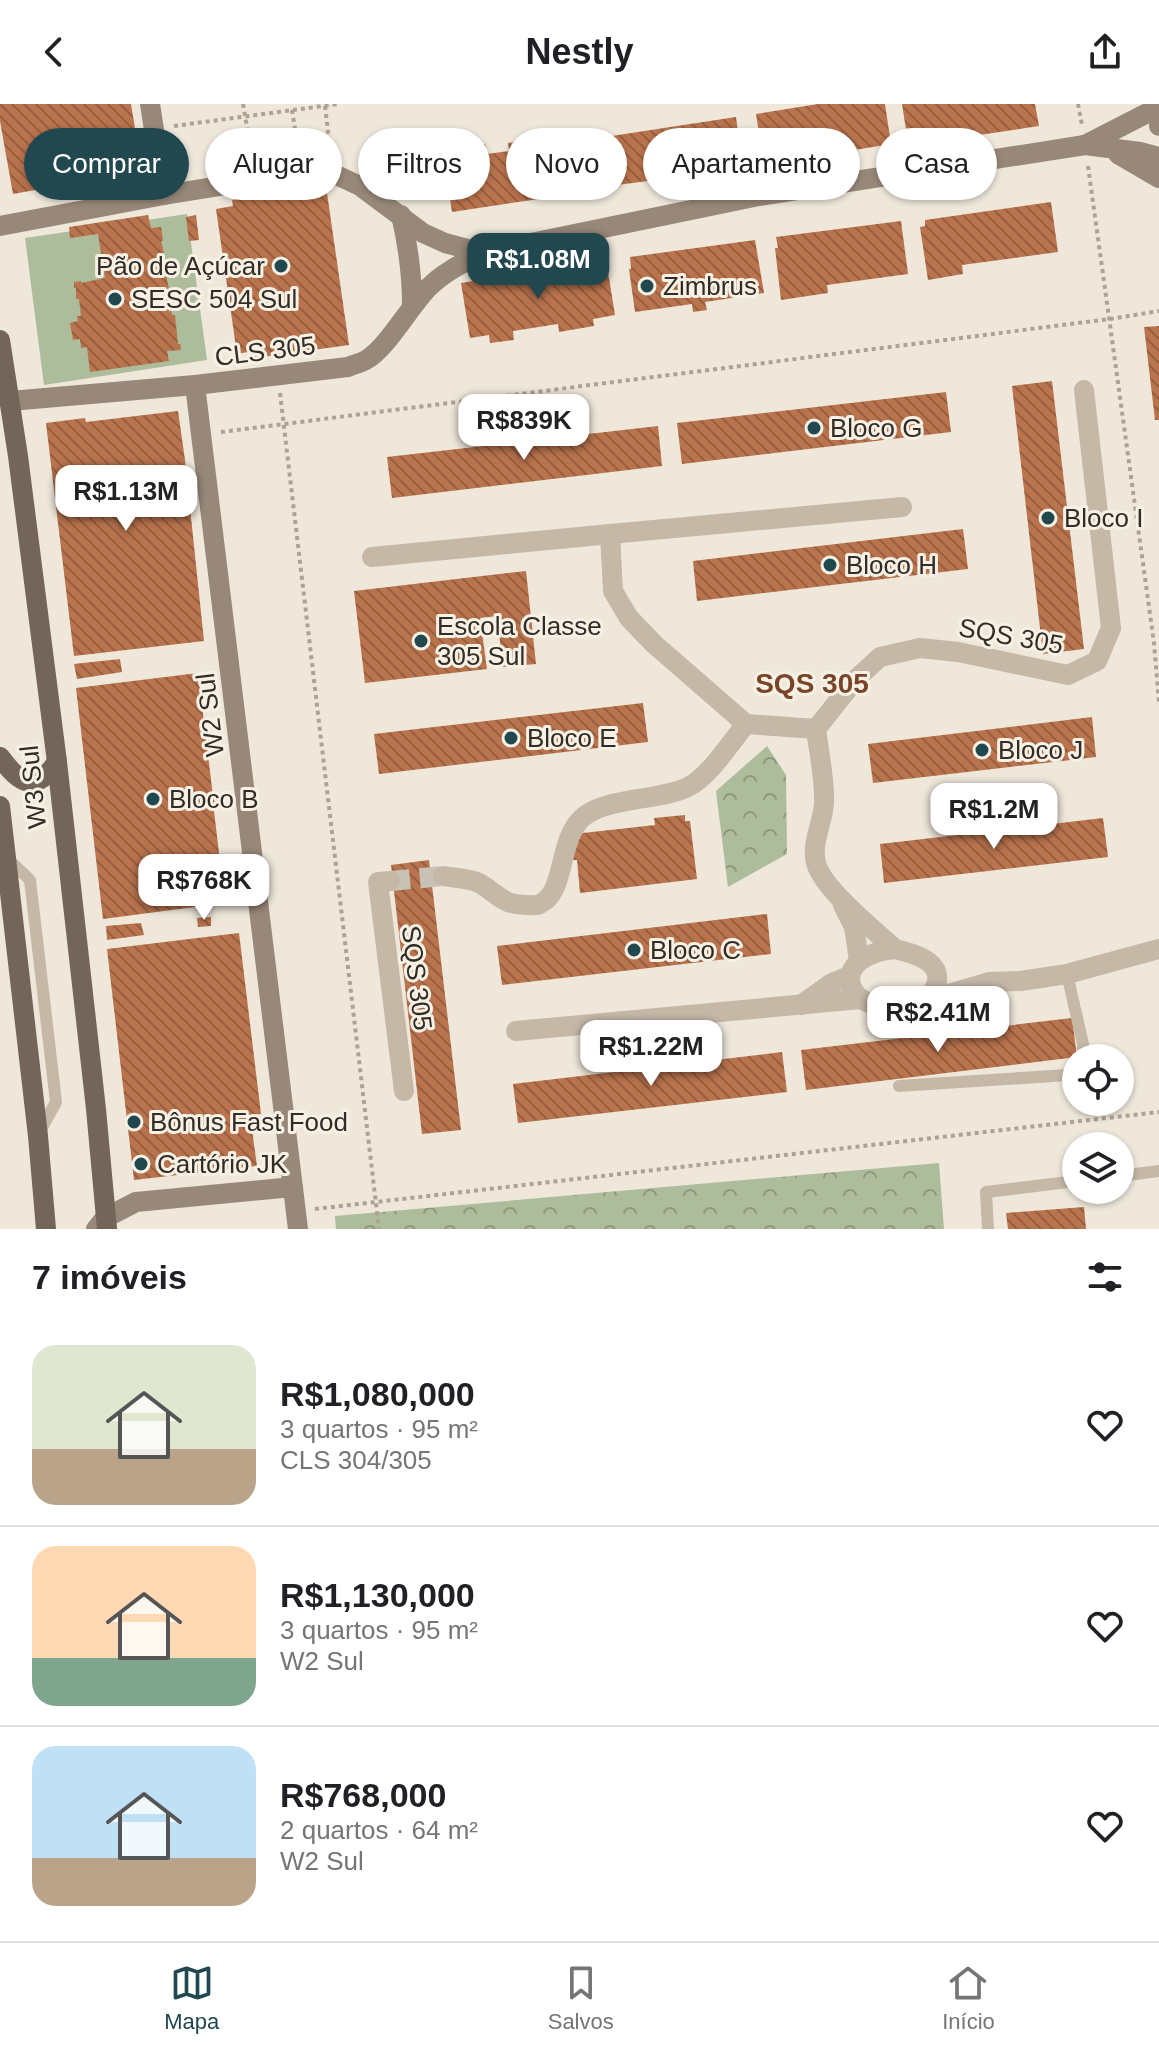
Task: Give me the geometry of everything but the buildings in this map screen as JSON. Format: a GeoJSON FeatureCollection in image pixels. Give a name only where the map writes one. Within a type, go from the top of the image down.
{"type":"FeatureCollection","features":[{"type":"Feature","properties":{"kind":"main road","name":"W3 Sul"},"geometry":{"type":"LineString","coordinates":[[0,340],[5,397],[57,762],[96,1109],[103,1225]]}},
{"type":"Feature","properties":{"kind":"main road"},"geometry":{"type":"LineString","coordinates":[[0,757],[20,779],[40,782],[57,762]]}},
{"type":"Feature","properties":{"kind":"main road","name":"W3 Sul"},"geometry":{"type":"LineString","coordinates":[[0,806],[46,1229]]}},
{"type":"Feature","properties":{"kind":"street"},"geometry":{"type":"LineString","coordinates":[[150,104],[154,128]]}},
{"type":"Feature","properties":{"kind":"street"},"geometry":{"type":"LineString","coordinates":[[1120,127],[1148,104]]}},
{"type":"Feature","properties":{"kind":"street"},"geometry":{"type":"LineString","coordinates":[[1085,145],[1159,107]]}},
{"type":"Feature","properties":{"kind":"street"},"geometry":{"type":"LineString","coordinates":[[342,178],[360,186],[423,233],[445,243],[482,253],[759,196],[1085,145],[1159,157]]}},
{"type":"Feature","properties":{"kind":"street"},"geometry":{"type":"LineString","coordinates":[[1108,148],[1159,178]]}},
{"type":"Feature","properties":{"kind":"street"},"geometry":{"type":"LineString","coordinates":[[0,226],[138,200]]}},
{"type":"Feature","properties":{"kind":"street"},"geometry":{"type":"LineString","coordinates":[[401,215],[410,265],[412,305]]}},
{"type":"Feature","properties":{"kind":"street","name":"CLS 305"},"geometry":{"type":"LineString","coordinates":[[5,397],[195,385],[348,367],[368,359],[383,345],[431,285],[482,253]]}},
{"type":"Feature","properties":{"kind":"street","name":"W2 Sul"},"geometry":{"type":"LineString","coordinates":[[195,385],[297,1220]]}},
{"type":"Feature","properties":{"kind":"street","name":"SQS 305"},"geometry":{"type":"LineString","coordinates":[[816,729],[855,680],[880,657],[920,648],[958,652],[1068,675],[1097,661],[1111,628],[1084,390]]}},
{"type":"Feature","properties":{"kind":"street"},"geometry":{"type":"LineString","coordinates":[[372,557],[902,507]]}},
{"type":"Feature","properties":{"kind":"street"},"geometry":{"type":"LineString","coordinates":[[610,534],[613,591],[629,618],[654,644],[746,724],[816,729],[824,787],[824,807],[815,847],[817,865],[837,895],[895,949],[929,962],[936,971],[937,983],[924,1001]]}},
{"type":"Feature","properties":{"kind":"street"},"geometry":{"type":"LineString","coordinates":[[443,876],[476,882],[511,905],[538,905],[550,896],[557,883],[568,836],[583,817],[603,807],[689,787],[710,769],[746,724]]}},
{"type":"Feature","properties":{"kind":"street","name":"SQS 305"},"geometry":{"type":"LineString","coordinates":[[390,881],[378,882],[404,1091]]}},
{"type":"Feature","properties":{"kind":"street"},"geometry":{"type":"LineString","coordinates":[[837,895],[854,927],[851,987],[860,999]]}},
{"type":"Feature","properties":{"kind":"street"},"geometry":{"type":"LineString","coordinates":[[801,1005],[869,954],[895,949]]}},
{"type":"Feature","properties":{"kind":"street"},"geometry":{"type":"LineString","coordinates":[[936,971],[989,982],[1021,981],[1067,974],[1159,949]]}},
{"type":"Feature","properties":{"kind":"street"},"geometry":{"type":"LineString","coordinates":[[516,1031],[860,999],[881,1007],[915,1006],[989,982]]}},
{"type":"Feature","properties":{"kind":"street"},"geometry":{"type":"LineString","coordinates":[[103,1225],[136,1202],[293,1187]]}},
{"type":"Feature","properties":{"kind":"lane"},"geometry":{"type":"LineString","coordinates":[[1067,974],[1083,1044]]}},
{"type":"Feature","properties":{"kind":"lane"},"geometry":{"type":"LineString","coordinates":[[899,1086],[1062,1075]]}},
{"type":"Feature","properties":{"kind":"lane"},"geometry":{"type":"LineString","coordinates":[[1134,1174],[1159,1171]]}},
{"type":"Feature","properties":{"kind":"lane"},"geometry":{"type":"LineString","coordinates":[[988,1229],[986,1192],[1062,1183]]}},
{"type":"Feature","properties":{"kind":"path"},"geometry":{"type":"LineString","coordinates":[[243,104],[247,128]]}},
{"type":"Feature","properties":{"kind":"path"},"geometry":{"type":"LineString","coordinates":[[162,128],[338,104]]}},
{"type":"Feature","properties":{"kind":"path"},"geometry":{"type":"LineString","coordinates":[[1078,104],[1154,643],[1159,702]]}},
{"type":"Feature","properties":{"kind":"path"},"geometry":{"type":"LineString","coordinates":[[325,106],[328,128]]}},
{"type":"Feature","properties":{"kind":"path"},"geometry":{"type":"LineString","coordinates":[[292,110],[295,128]]}},
{"type":"Feature","properties":{"kind":"path"},"geometry":{"type":"LineString","coordinates":[[202,435],[1159,311]]}},
{"type":"Feature","properties":{"kind":"path"},"geometry":{"type":"LineString","coordinates":[[278,375],[379,1229]]}},
{"type":"Feature","properties":{"kind":"path"},"geometry":{"type":"LineString","coordinates":[[297,1220],[377,1202],[1159,1112]]}},
{"type":"Feature","properties":{"kind":"green space","name":"SESC 504 Sul"},"geometry":{"type":"Polygon","coordinates":[[[187,214],[207,360],[44,385],[25,238],[187,214]]]}},
{"type":"Feature","properties":{"kind":"green space"},"geometry":{"type":"Polygon","coordinates":[[[767,746],[786,775],[787,854],[728,887],[716,791],[767,746]]]}},
{"type":"Feature","properties":{"kind":"green space"},"geometry":{"type":"Polygon","coordinates":[[[939,1163],[944,1229],[336,1229],[335,1216],[939,1163]]]}},
{"type":"Feature","properties":{"kind":"tunnel"},"geometry":{"type":"LineString","coordinates":[[390,881],[443,876]]}},
{"type":"Feature","properties":{"kind":"place","name":"Pão de Açúcar"},"geometry":{"type":"Point","coordinates":[281,266]}},
{"type":"Feature","properties":{"kind":"place","name":"Zimbrus"},"geometry":{"type":"Point","coordinates":[647,286]}},
{"type":"Feature","properties":{"kind":"place","name":"SESC 504 Sul"},"geometry":{"type":"Point","coordinates":[115,299]}},
{"type":"Feature","properties":{"kind":"place","name":"Bloco G"},"geometry":{"type":"Point","coordinates":[814,428]}},
{"type":"Feature","properties":{"kind":"place","name":"Bloco I"},"geometry":{"type":"Point","coordinates":[1048,518]}},
{"type":"Feature","properties":{"kind":"place","name":"Bloco H"},"geometry":{"type":"Point","coordinates":[830,565]}},
{"type":"Feature","properties":{"kind":"place","name":"Escola Classe 305 Sul"},"geometry":{"type":"Point","coordinates":[421,641]}},
{"type":"Feature","properties":{"kind":"place","name":"Bloco E"},"geometry":{"type":"Point","coordinates":[511,738]}},
{"type":"Feature","properties":{"kind":"place","name":"Bloco J"},"geometry":{"type":"Point","coordinates":[982,750]}},
{"type":"Feature","properties":{"kind":"place","name":"Bloco B"},"geometry":{"type":"Point","coordinates":[153,799]}},
{"type":"Feature","properties":{"kind":"place","name":"Bloco C"},"geometry":{"type":"Point","coordinates":[634,950]}},
{"type":"Feature","properties":{"kind":"place","name":"Bônus Fast Food"},"geometry":{"type":"Point","coordinates":[134,1122]}},
{"type":"Feature","properties":{"kind":"place","name":"Cartório JK"},"geometry":{"type":"Point","coordinates":[141,1164]}},
{"type":"Feature","properties":{"kind":"district","name":"SQS 305"},"geometry":{"type":"Point","coordinates":[812,683]}}]}
